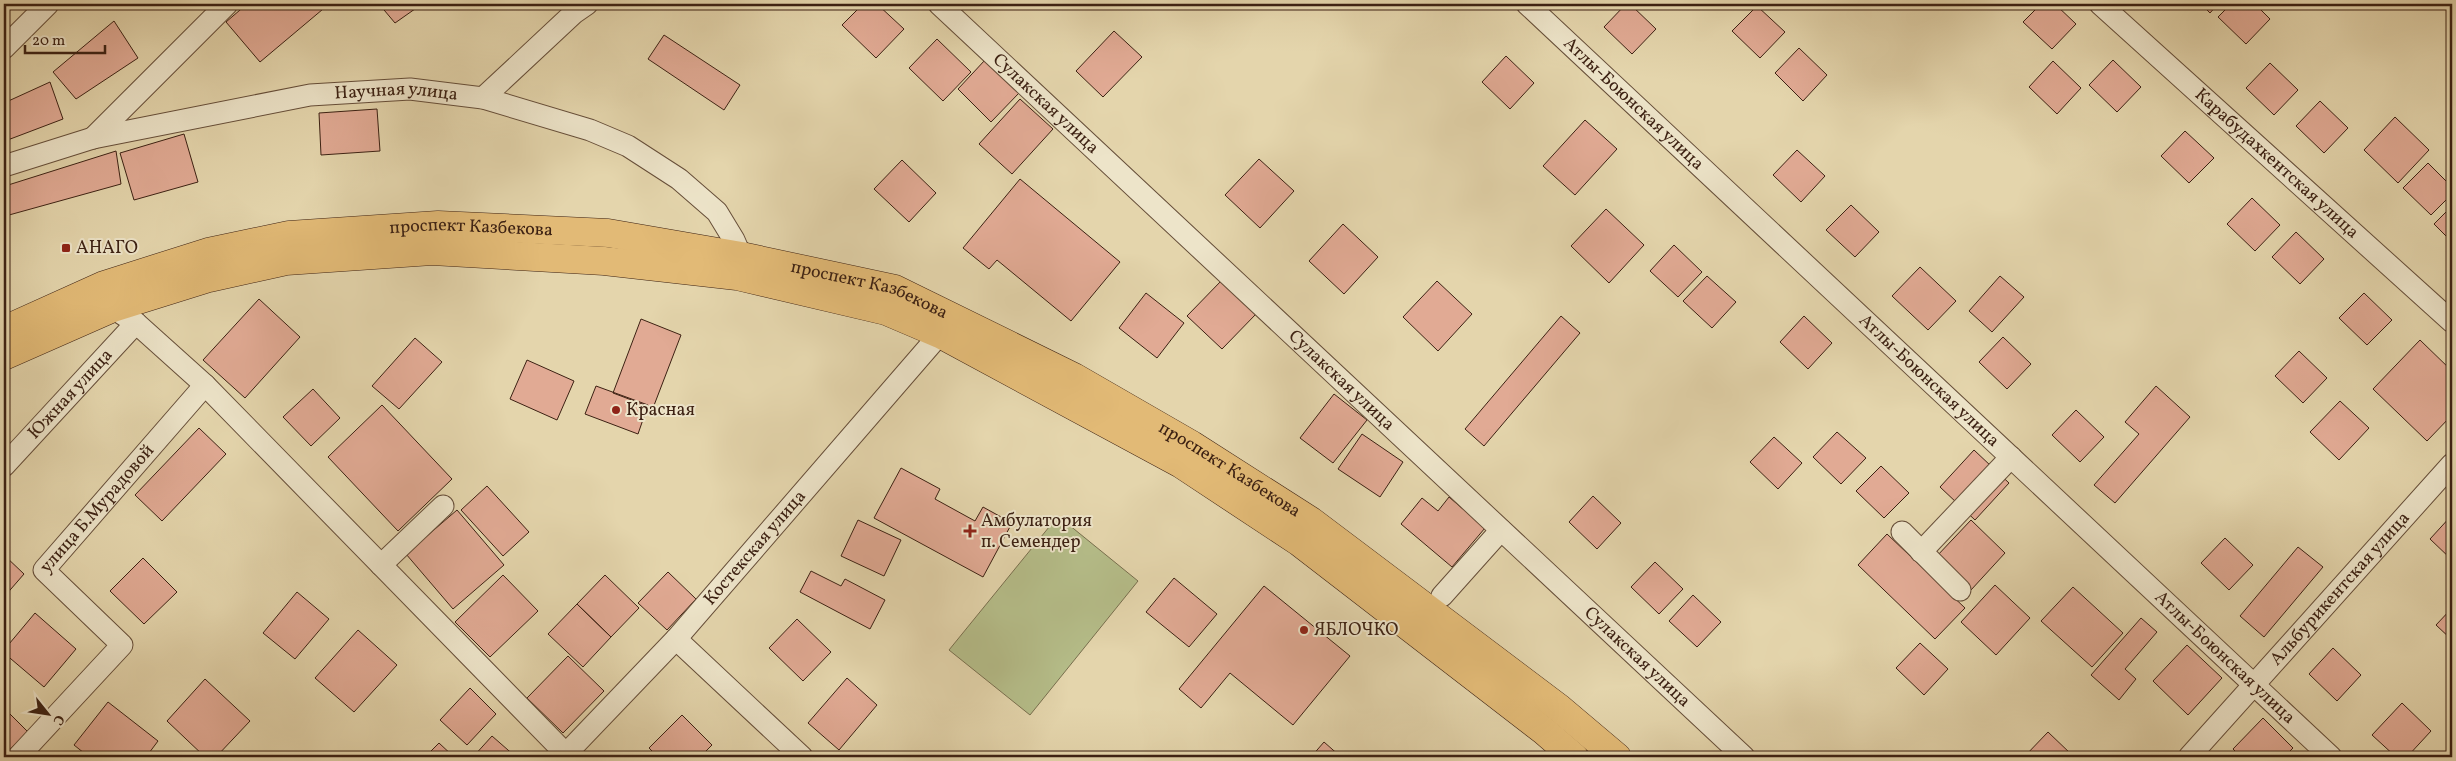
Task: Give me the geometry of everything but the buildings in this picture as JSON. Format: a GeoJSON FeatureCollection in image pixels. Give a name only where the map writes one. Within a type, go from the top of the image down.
{"type":"FeatureCollection","features":[{"type":"Feature","properties":{"kind":"highway","name":"проспект Казбекова"},"geometry":{"type":"LineString","coordinates":[[4,330],[104,285],[208,252],[288,235],[438,225],[608,233],[739,266],[886,311],[940,334],[1181,464],[1299,542],[1544,731],[1574,757]]}},
{"type":"Feature","properties":{"kind":"highway","name":"проспект Казбекова"},"geometry":{"type":"LineString","coordinates":[[4,356],[113,308],[209,278],[286,261],[432,251],[604,261],[739,266],[895,289],[1074,377],[1192,445],[1311,521],[1559,708],[1617,757]]}},
{"type":"Feature","properties":{"kind":"street"},"geometry":{"type":"LineString","coordinates":[[4,48],[48,4]]}},
{"type":"Feature","properties":{"kind":"street"},"geometry":{"type":"LineString","coordinates":[[93,138],[227,4]]}},
{"type":"Feature","properties":{"kind":"street"},"geometry":{"type":"LineString","coordinates":[[483,98],[574,13],[587,4]]}},
{"type":"Feature","properties":{"kind":"street","name":"Сулакская улица"},"geometry":{"type":"LineString","coordinates":[[939,4],[1744,757]]}},
{"type":"Feature","properties":{"kind":"street","name":"Атлы-Боюнская улица"},"geometry":{"type":"LineString","coordinates":[[1527,4],[2331,757]]}},
{"type":"Feature","properties":{"kind":"street","name":"Карабудахкентская улица"},"geometry":{"type":"LineString","coordinates":[[2100,4],[2452,322]]}},
{"type":"Feature","properties":{"kind":"street","name":"Научная улица"},"geometry":{"type":"LineString","coordinates":[[4,166],[93,138],[310,95],[410,89],[483,98],[590,130],[628,146],[679,179],[717,212],[739,266]]}},
{"type":"Feature","properties":{"kind":"street"},"geometry":{"type":"LineString","coordinates":[[113,308],[136,323],[204,385],[381,565],[564,756]]}},
{"type":"Feature","properties":{"kind":"street","name":"Южная улица"},"geometry":{"type":"LineString","coordinates":[[4,466],[136,323]]}},
{"type":"Feature","properties":{"kind":"street","name":"Костекская улица"},"geometry":{"type":"LineString","coordinates":[[564,756],[676,639],[940,334]]}},
{"type":"Feature","properties":{"kind":"street","name":"улица Б.Мурадовой"},"geometry":{"type":"LineString","coordinates":[[18,757],[122,645],[44,570],[204,385]]}},
{"type":"Feature","properties":{"kind":"street"},"geometry":{"type":"LineString","coordinates":[[1921,552],[2011,457]]}},
{"type":"Feature","properties":{"kind":"street","name":"Альбурикентская улица"},"geometry":{"type":"LineString","coordinates":[[2189,757],[2452,464]]}},
{"type":"Feature","properties":{"kind":"street"},"geometry":{"type":"LineString","coordinates":[[381,565],[443,506]]}},
{"type":"Feature","properties":{"kind":"street"},"geometry":{"type":"LineString","coordinates":[[1442,596],[1501,530]]}},
{"type":"Feature","properties":{"kind":"street"},"geometry":{"type":"LineString","coordinates":[[1902,532],[1960,590]]}},
{"type":"Feature","properties":{"kind":"street"},"geometry":{"type":"LineString","coordinates":[[676,639],[802,757]]}},
{"type":"Feature","properties":{"kind":"green space"},"geometry":{"type":"Polygon","coordinates":[[[1058,516],[1138,581],[1030,715],[949,650],[1058,516]]]}},
{"type":"Feature","properties":{"kind":"place","name":"АНАГО"},"geometry":{"type":"Point","coordinates":[66,248]}},
{"type":"Feature","properties":{"kind":"place","name":"Красная"},"geometry":{"type":"Point","coordinates":[616,410]}},
{"type":"Feature","properties":{"kind":"place","name":"Амбулатория п. Семендер"},"geometry":{"type":"Point","coordinates":[970,531]}},
{"type":"Feature","properties":{"kind":"place","name":"ЯБЛОЧКО"},"geometry":{"type":"Point","coordinates":[1304,630]}}]}
